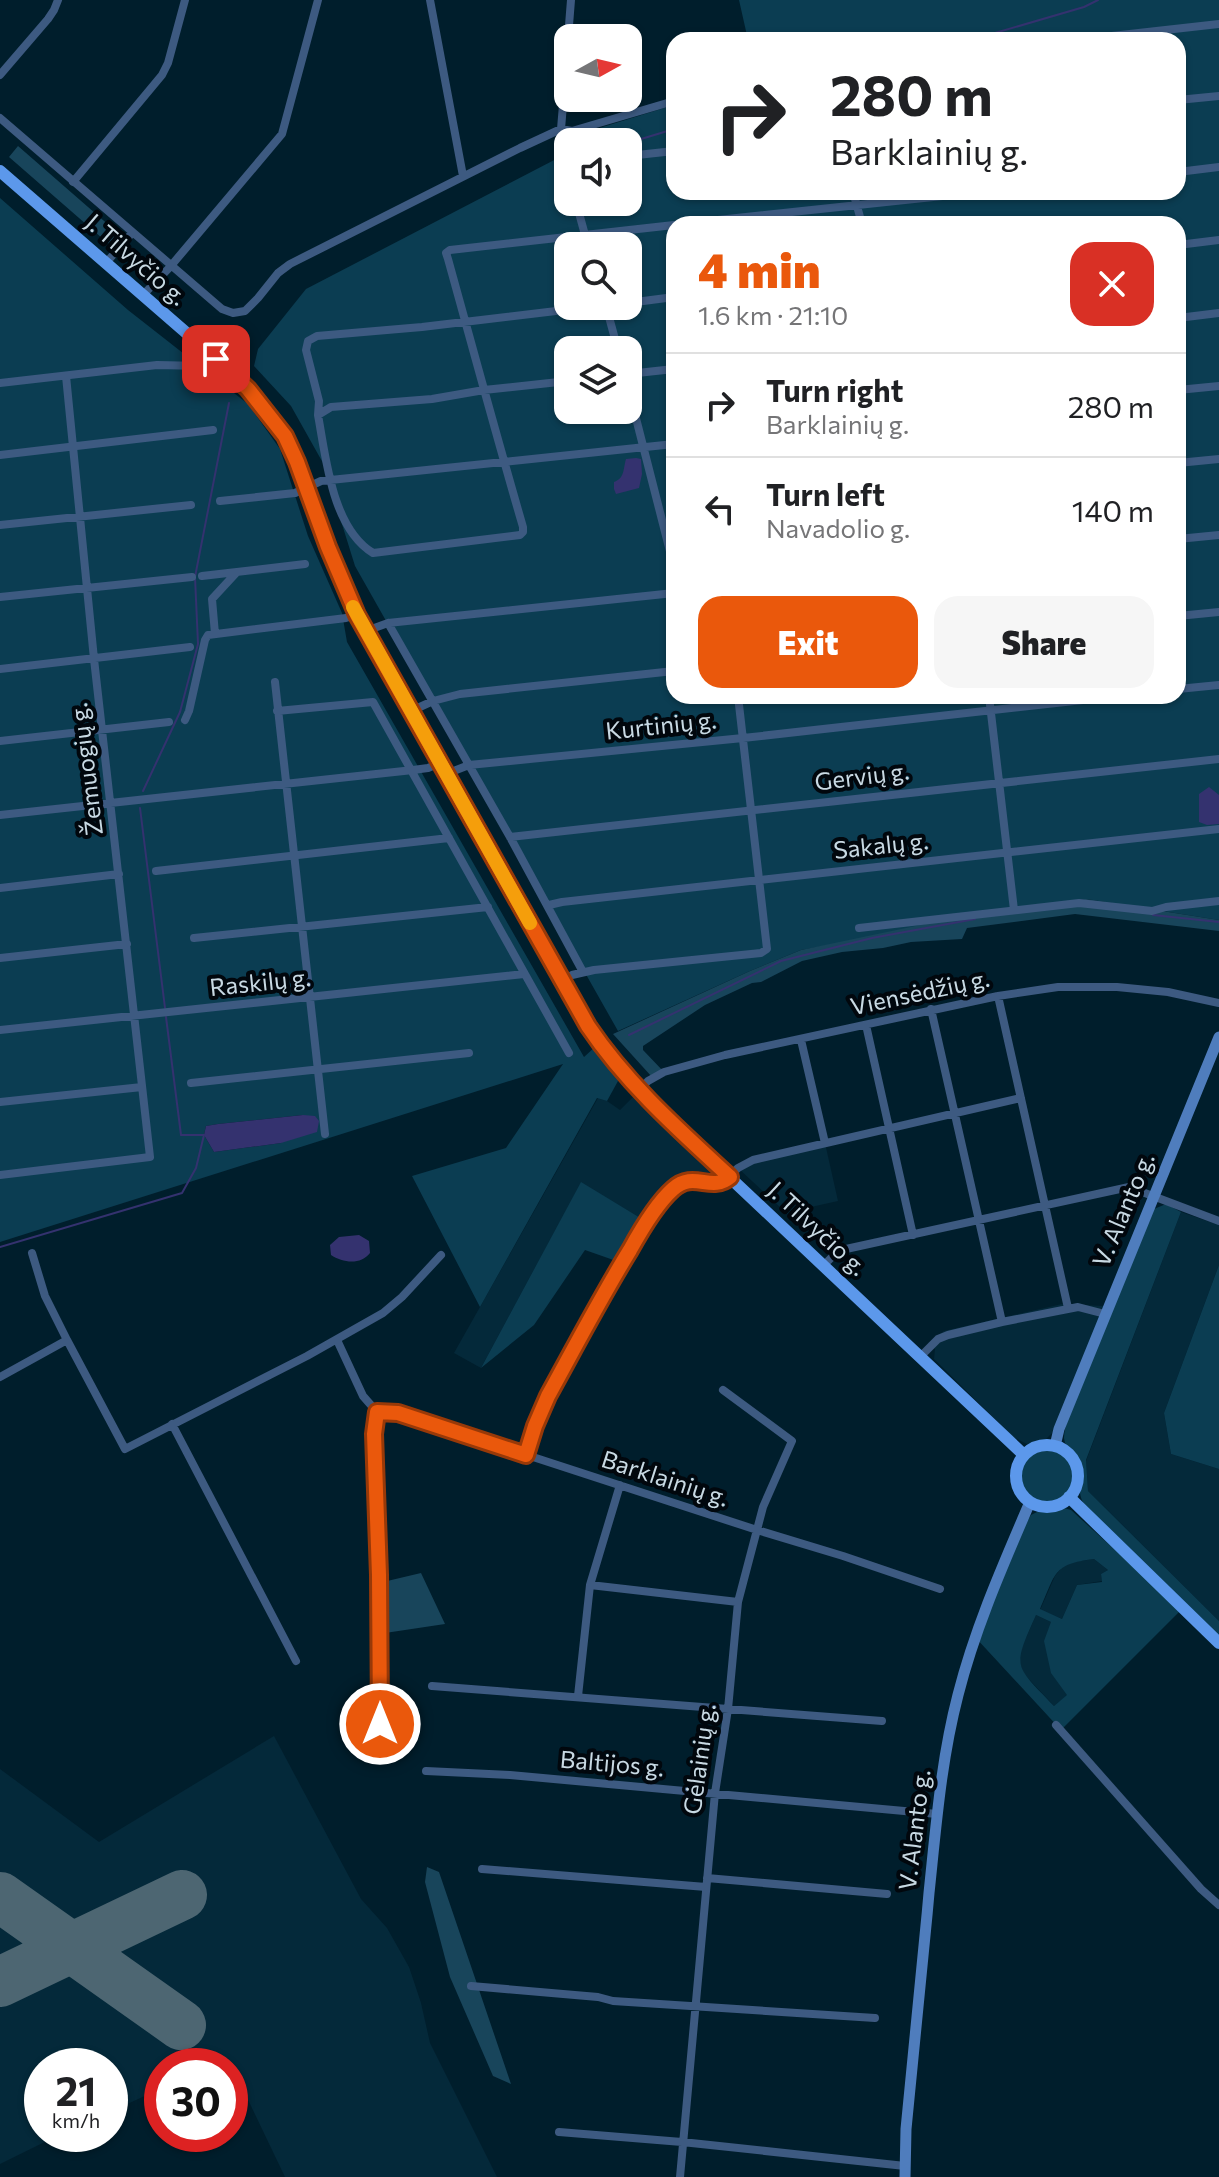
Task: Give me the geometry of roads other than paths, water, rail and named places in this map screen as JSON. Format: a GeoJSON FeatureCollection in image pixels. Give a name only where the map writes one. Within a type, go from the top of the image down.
{"type":"FeatureCollection","features":[{"type":"Feature","properties":{"kind":"main road","name":"J. Tilvyčio g."},"geometry":{"type":"LineString","coordinates":[[0,171],[216,359],[248,389],[278,426],[291,449],[357,615],[600,1043],[639,1090],[1024,1455]]}},
{"type":"Feature","properties":{"kind":"main road","name":"V. Alanto g."},"geometry":{"type":"LineString","coordinates":[[1055,1446],[1105,1314],[1219,1037]]}},
{"type":"Feature","properties":{"kind":"main road"},"geometry":{"type":"LineString","coordinates":[[1038,1446],[1055,1446],[1069,1454],[1077,1468],[1077,1483],[1061,1504],[1040,1506],[1030,1502],[1021,1492],[1016,1480],[1017,1466],[1024,1455],[1038,1446]]}},
{"type":"Feature","properties":{"kind":"main road"},"geometry":{"type":"LineString","coordinates":[[1069,1497],[1219,1643]]}},
{"type":"Feature","properties":{"kind":"main road","name":"V. Alanto g."},"geometry":{"type":"LineString","coordinates":[[905,2172],[906,2129],[937,1814],[950,1732],[958,1694],[987,1605],[1030,1502]]}},
{"type":"Feature","properties":{"kind":"street"},"geometry":{"type":"LineString","coordinates":[[0,75],[48,19],[58,0]]}},
{"type":"Feature","properties":{"kind":"street"},"geometry":{"type":"LineString","coordinates":[[73,182],[162,75],[185,0]]}},
{"type":"Feature","properties":{"kind":"street"},"geometry":{"type":"LineString","coordinates":[[143,295],[282,134],[318,0]]}},
{"type":"Feature","properties":{"kind":"street"},"geometry":{"type":"LineString","coordinates":[[430,0],[463,176]]}},
{"type":"Feature","properties":{"kind":"street"},"geometry":{"type":"LineString","coordinates":[[569,24],[571,0]]}},
{"type":"Feature","properties":{"kind":"street"},"geometry":{"type":"LineString","coordinates":[[1148,32],[1219,24]]}},
{"type":"Feature","properties":{"kind":"street"},"geometry":{"type":"LineString","coordinates":[[1186,99],[1219,96]]}},
{"type":"Feature","properties":{"kind":"street"},"geometry":{"type":"LineString","coordinates":[[582,128],[666,103]]}},
{"type":"Feature","properties":{"kind":"street"},"geometry":{"type":"LineString","coordinates":[[0,118],[170,267],[222,309],[233,313],[240,313],[258,298],[278,273],[290,264],[554,132]]}},
{"type":"Feature","properties":{"kind":"street"},"geometry":{"type":"LineString","coordinates":[[642,154],[666,152]]}},
{"type":"Feature","properties":{"kind":"street"},"geometry":{"type":"LineString","coordinates":[[1186,171],[1219,167]]}},
{"type":"Feature","properties":{"kind":"street"},"geometry":{"type":"LineString","coordinates":[[855,200],[859,216]]}},
{"type":"Feature","properties":{"kind":"street"},"geometry":{"type":"LineString","coordinates":[[755,216],[904,200]]}},
{"type":"Feature","properties":{"kind":"street"},"geometry":{"type":"LineString","coordinates":[[612,232],[666,226]]}},
{"type":"Feature","properties":{"kind":"street"},"geometry":{"type":"LineString","coordinates":[[106,263],[132,233]]}},
{"type":"Feature","properties":{"kind":"street"},"geometry":{"type":"LineString","coordinates":[[554,238],[450,250],[446,253],[448,259],[465,321],[484,390],[504,463],[523,532],[520,535],[373,553],[359,545],[349,530],[330,481],[318,415],[319,401],[306,345],[313,338],[465,321],[554,311]]}},
{"type":"Feature","properties":{"kind":"street"},"geometry":{"type":"LineString","coordinates":[[1186,244],[1219,240]]}},
{"type":"Feature","properties":{"kind":"street"},"geometry":{"type":"LineString","coordinates":[[642,301],[666,298]]}},
{"type":"Feature","properties":{"kind":"street"},"geometry":{"type":"LineString","coordinates":[[1186,317],[1219,313]]}},
{"type":"Feature","properties":{"kind":"street"},"geometry":{"type":"LineString","coordinates":[[0,383],[157,365],[203,366],[216,359]]}},
{"type":"Feature","properties":{"kind":"street"},"geometry":{"type":"LineString","coordinates":[[642,372],[666,370]]}},
{"type":"Feature","properties":{"kind":"street","name":"Žemuogių g."},"geometry":{"type":"LineString","coordinates":[[0,1175],[150,1157],[94,659],[66,376]]}},
{"type":"Feature","properties":{"kind":"street"},"geometry":{"type":"LineString","coordinates":[[318,415],[331,407],[432,399],[554,382]]}},
{"type":"Feature","properties":{"kind":"street"},"geometry":{"type":"LineString","coordinates":[[1186,389],[1219,386]]}},
{"type":"Feature","properties":{"kind":"street"},"geometry":{"type":"LineString","coordinates":[[638,424],[666,533]]}},
{"type":"Feature","properties":{"kind":"street"},"geometry":{"type":"LineString","coordinates":[[0,455],[213,430]]}},
{"type":"Feature","properties":{"kind":"street"},"geometry":{"type":"LineString","coordinates":[[220,501],[295,493],[314,483],[666,445]]}},
{"type":"Feature","properties":{"kind":"street"},"geometry":{"type":"LineString","coordinates":[[1186,462],[1219,459]]}},
{"type":"Feature","properties":{"kind":"street"},"geometry":{"type":"LineString","coordinates":[[0,525],[191,505]]}},
{"type":"Feature","properties":{"kind":"street"},"geometry":{"type":"LineString","coordinates":[[1186,538],[1219,535]]}},
{"type":"Feature","properties":{"kind":"street"},"geometry":{"type":"LineString","coordinates":[[0,597],[305,564]]}},
{"type":"Feature","properties":{"kind":"street"},"geometry":{"type":"LineString","coordinates":[[215,634],[212,599],[237,572]]}},
{"type":"Feature","properties":{"kind":"street"},"geometry":{"type":"LineString","coordinates":[[366,631],[388,623],[666,594]]}},
{"type":"Feature","properties":{"kind":"street"},"geometry":{"type":"LineString","coordinates":[[1186,615],[1219,612]]}},
{"type":"Feature","properties":{"kind":"street"},"geometry":{"type":"LineString","coordinates":[[185,720],[208,635],[357,615]]}},
{"type":"Feature","properties":{"kind":"street"},"geometry":{"type":"LineString","coordinates":[[388,623],[549,905],[583,972]]}},
{"type":"Feature","properties":{"kind":"street"},"geometry":{"type":"LineString","coordinates":[[0,669],[190,647]]}},
{"type":"Feature","properties":{"kind":"street"},"geometry":{"type":"LineString","coordinates":[[411,711],[460,694],[666,672]]}},
{"type":"Feature","properties":{"kind":"street"},"geometry":{"type":"LineString","coordinates":[[275,682],[325,1134]]}},
{"type":"Feature","properties":{"kind":"street"},"geometry":{"type":"LineString","coordinates":[[1186,688],[1219,685]]}},
{"type":"Feature","properties":{"kind":"street"},"geometry":{"type":"LineString","coordinates":[[278,711],[373,702],[569,1053]]}},
{"type":"Feature","properties":{"kind":"street"},"geometry":{"type":"LineString","coordinates":[[562,980],[583,972],[765,951],[768,947],[739,704]]}},
{"type":"Feature","properties":{"kind":"street"},"geometry":{"type":"LineString","coordinates":[[990,704],[1014,910]]}},
{"type":"Feature","properties":{"kind":"street","name":"Kurtinių g."},"geometry":{"type":"LineString","coordinates":[[0,815],[1045,704]]}},
{"type":"Feature","properties":{"kind":"street"},"geometry":{"type":"LineString","coordinates":[[0,741],[169,722]]}},
{"type":"Feature","properties":{"kind":"street","name":"Gervių g."},"geometry":{"type":"LineString","coordinates":[[510,837],[1219,759]]}},
{"type":"Feature","properties":{"kind":"street","name":"Sakalų g."},"geometry":{"type":"LineString","coordinates":[[549,905],[1219,829]]}},
{"type":"Feature","properties":{"kind":"street"},"geometry":{"type":"LineString","coordinates":[[156,871],[449,838]]}},
{"type":"Feature","properties":{"kind":"street"},"geometry":{"type":"LineString","coordinates":[[0,888],[119,874]]}},
{"type":"Feature","properties":{"kind":"street"},"geometry":{"type":"LineString","coordinates":[[859,928],[1079,903],[1152,911],[1219,901]]}},
{"type":"Feature","properties":{"kind":"street"},"geometry":{"type":"LineString","coordinates":[[194,938],[488,907]]}},
{"type":"Feature","properties":{"kind":"street"},"geometry":{"type":"LineString","coordinates":[[0,958],[127,944]]}},
{"type":"Feature","properties":{"kind":"street","name":"Raskilų g."},"geometry":{"type":"LineString","coordinates":[[0,1030],[524,974]]}},
{"type":"Feature","properties":{"kind":"street","name":"Viensėdžių g."},"geometry":{"type":"LineString","coordinates":[[639,1090],[652,1077],[664,1072],[725,1055],[998,996],[1058,987],[1117,987],[1168,992],[1219,1003]]}},
{"type":"Feature","properties":{"kind":"street"},"geometry":{"type":"LineString","coordinates":[[998,996],[1068,1308]]}},
{"type":"Feature","properties":{"kind":"street"},"geometry":{"type":"LineString","coordinates":[[931,1009],[1002,1322]]}},
{"type":"Feature","properties":{"kind":"street"},"geometry":{"type":"LineString","coordinates":[[866,1025],[913,1235]]}},
{"type":"Feature","properties":{"kind":"street"},"geometry":{"type":"LineString","coordinates":[[801,1040],[825,1143]]}},
{"type":"Feature","properties":{"kind":"street"},"geometry":{"type":"LineString","coordinates":[[191,1083],[469,1053]]}},
{"type":"Feature","properties":{"kind":"street"},"geometry":{"type":"LineString","coordinates":[[0,1102],[142,1087]]}},
{"type":"Feature","properties":{"kind":"street"},"geometry":{"type":"LineString","coordinates":[[526,1455],[548,1396],[647,1222],[676,1186],[691,1180],[721,1184],[738,1168],[753,1160],[1021,1098]]}},
{"type":"Feature","properties":{"kind":"street"},"geometry":{"type":"LineString","coordinates":[[824,1265],[837,1252],[1129,1187],[1219,1221]]}},
{"type":"Feature","properties":{"kind":"street"},"geometry":{"type":"LineString","coordinates":[[32,1253],[45,1296],[125,1449],[337,1340],[383,1313],[441,1255]]}},
{"type":"Feature","properties":{"kind":"street"},"geometry":{"type":"LineString","coordinates":[[921,1356],[938,1339],[1002,1322],[1068,1308],[1089,1308],[1105,1314]]}},
{"type":"Feature","properties":{"kind":"street"},"geometry":{"type":"LineString","coordinates":[[0,1377],[67,1340]]}},
{"type":"Feature","properties":{"kind":"street"},"geometry":{"type":"LineString","coordinates":[[337,1340],[363,1396],[377,1412],[374,1434],[380,1724]]}},
{"type":"Feature","properties":{"kind":"street","name":"Gėlainių g."},"geometry":{"type":"LineString","coordinates":[[680,2177],[706,1882],[738,1602],[763,1507],[792,1441],[723,1390]]}},
{"type":"Feature","properties":{"kind":"street","name":"Barklainių g."},"geometry":{"type":"LineString","coordinates":[[377,1412],[398,1413],[940,1589]]}},
{"type":"Feature","properties":{"kind":"street"},"geometry":{"type":"LineString","coordinates":[[172,1424],[296,1661]]}},
{"type":"Feature","properties":{"kind":"street"},"geometry":{"type":"LineString","coordinates":[[578,1696],[590,1585],[620,1485]]}},
{"type":"Feature","properties":{"kind":"street"},"geometry":{"type":"LineString","coordinates":[[590,1585],[738,1602]]}},
{"type":"Feature","properties":{"kind":"street"},"geometry":{"type":"LineString","coordinates":[[432,1686],[882,1721]]}},
{"type":"Feature","properties":{"kind":"street"},"geometry":{"type":"LineString","coordinates":[[1056,1725],[1201,1889],[1219,1905]]}},
{"type":"Feature","properties":{"kind":"street","name":"Baltijos g."},"geometry":{"type":"LineString","coordinates":[[426,1771],[510,1775],[937,1814]]}},
{"type":"Feature","properties":{"kind":"street"},"geometry":{"type":"LineString","coordinates":[[482,1869],[887,1894]]}},
{"type":"Feature","properties":{"kind":"street"},"geometry":{"type":"LineString","coordinates":[[471,1986],[598,1997],[613,2001],[875,2018]]}},
{"type":"Feature","properties":{"kind":"street"},"geometry":{"type":"LineString","coordinates":[[559,2132],[682,2142],[905,2172]]}},
{"type":"Feature","properties":{"kind":"waterway"},"geometry":{"type":"LineString","coordinates":[[998,32],[1098,0]]}},
{"type":"Feature","properties":{"kind":"waterway"},"geometry":{"type":"LineString","coordinates":[[642,139],[666,131]]}},
{"type":"Feature","properties":{"kind":"waterway"},"geometry":{"type":"LineString","coordinates":[[143,791],[180,712],[198,644],[195,577],[229,403]]}},
{"type":"Feature","properties":{"kind":"waterway"},"geometry":{"type":"LineString","coordinates":[[140,808],[165,1008]]}},
{"type":"Feature","properties":{"kind":"waterway"},"geometry":{"type":"LineString","coordinates":[[1153,915],[1219,922]]}},
{"type":"Feature","properties":{"kind":"waterway"},"geometry":{"type":"LineString","coordinates":[[629,1035],[781,961],[872,938],[975,919]]}},
{"type":"Feature","properties":{"kind":"waterway"},"geometry":{"type":"LineString","coordinates":[[0,1247],[182,1193],[196,1168],[204,1135],[181,1135],[166,1017]]}}]}
